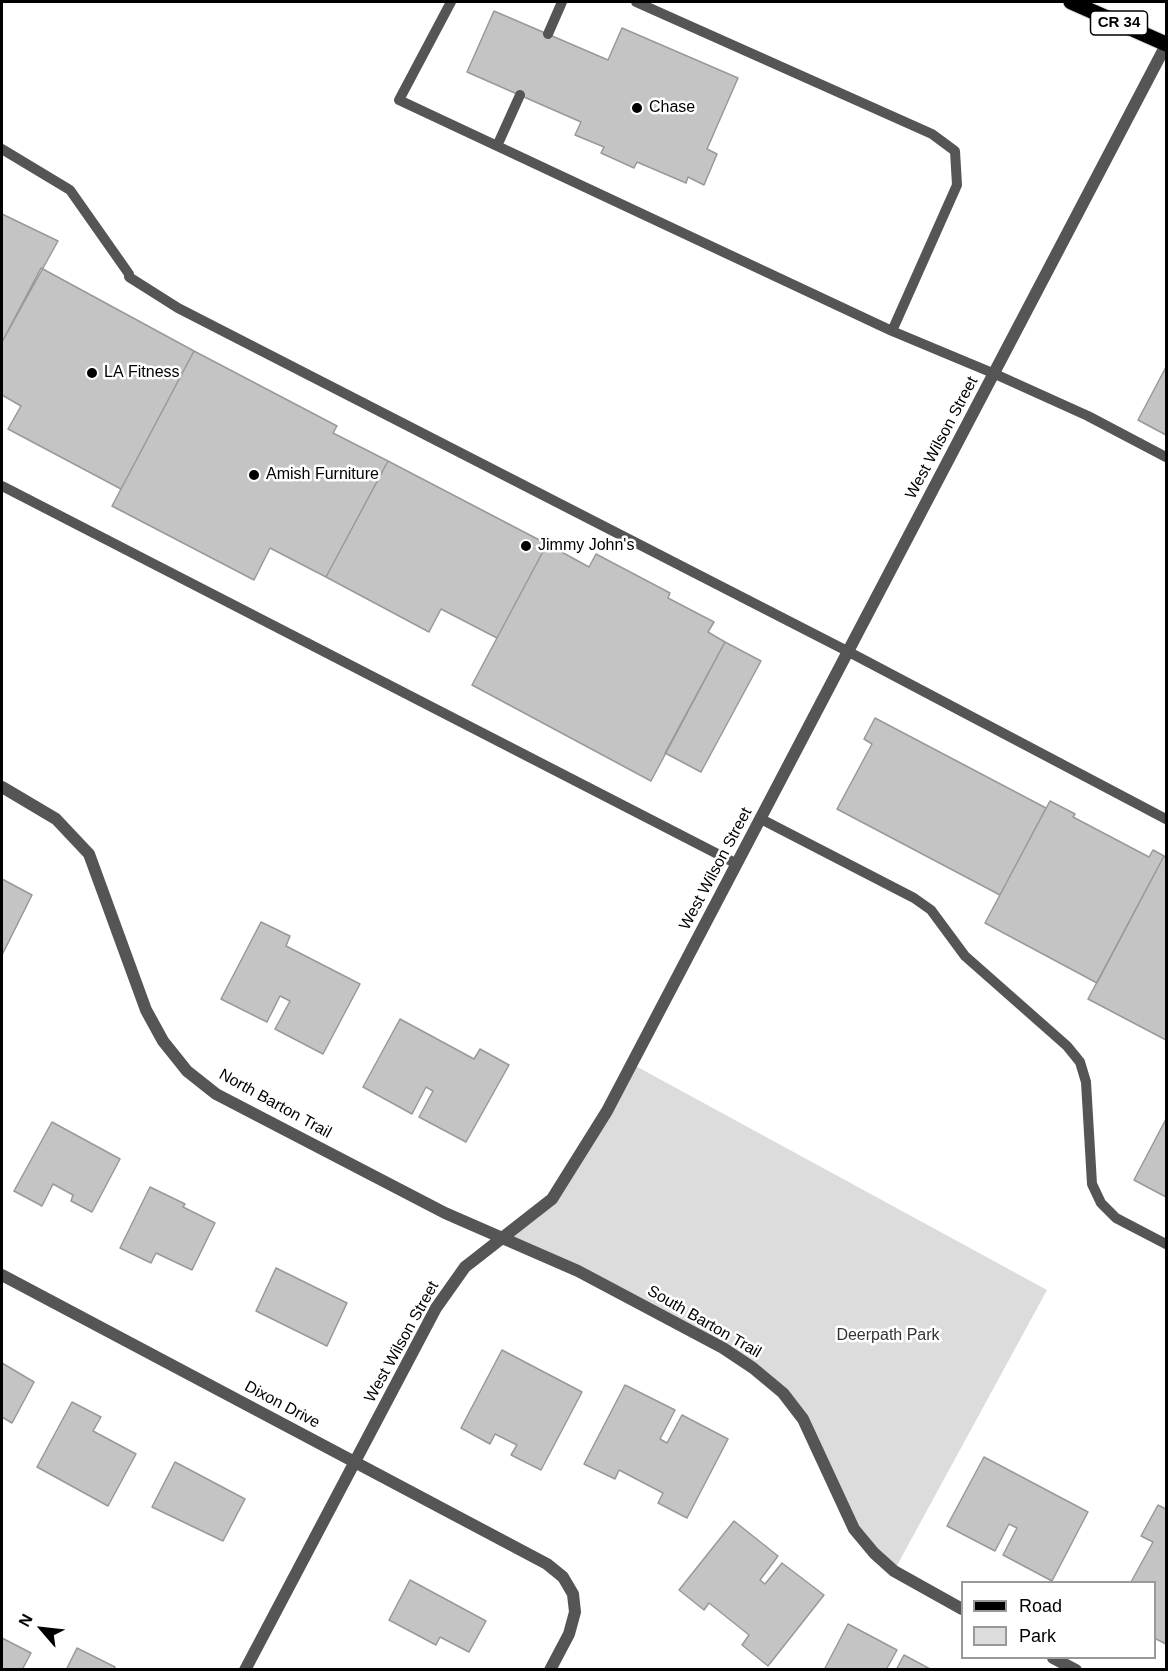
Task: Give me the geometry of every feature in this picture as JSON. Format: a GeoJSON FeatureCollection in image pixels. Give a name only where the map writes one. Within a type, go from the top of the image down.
{"type":"FeatureCollection","features":[{"type":"Feature","properties":{"kind":"main road","name":"CR 34"},"geometry":{"type":"LineString","coordinates":[[1071,2],[1167,45]]}},
{"type":"Feature","properties":{"kind":"street","name":"West Wilson Street"},"geometry":{"type":"LineString","coordinates":[[245,1670],[436,1308],[465,1267],[552,1199],[608,1111],[1167,45]]}},
{"type":"Feature","properties":{"kind":"street","name":"North Barton Trail"},"geometry":{"type":"LineString","coordinates":[[2,787],[56,819],[89,854],[146,1010],[163,1041],[187,1071],[216,1094],[445,1213],[504,1238]]}},
{"type":"Feature","properties":{"kind":"street","name":"South Barton Trail"},"geometry":{"type":"LineString","coordinates":[[504,1238],[578,1271],[723,1348],[783,1392],[803,1419],[854,1529],[874,1553],[901,1575],[961,1608]]}},
{"type":"Feature","properties":{"kind":"street","name":"Dixon Drive"},"geometry":{"type":"LineString","coordinates":[[2,1275],[547,1564],[563,1577],[573,1594],[575,1612],[569,1634],[550,1670]]}},
{"type":"Feature","properties":{"kind":"street"},"geometry":{"type":"LineString","coordinates":[[1055,1659],[1076,1670]]}},
{"type":"Feature","properties":{"kind":"lane"},"geometry":{"type":"LineString","coordinates":[[451,2],[399,100],[892,331],[1088,416],[1167,457]]}},
{"type":"Feature","properties":{"kind":"lane"},"geometry":{"type":"LineString","coordinates":[[548,34],[562,2]]}},
{"type":"Feature","properties":{"kind":"lane"},"geometry":{"type":"LineString","coordinates":[[636,2],[932,134],[955,151],[957,184],[892,331]]}},
{"type":"Feature","properties":{"kind":"lane"},"geometry":{"type":"LineString","coordinates":[[497,146],[520,95]]}},
{"type":"Feature","properties":{"kind":"lane"},"geometry":{"type":"LineString","coordinates":[[2,149],[70,190],[129,277],[178,308],[849,652],[1167,819]]}},
{"type":"Feature","properties":{"kind":"lane"},"geometry":{"type":"LineString","coordinates":[[2,486],[737,864]]}},
{"type":"Feature","properties":{"kind":"lane"},"geometry":{"type":"LineString","coordinates":[[762,819],[914,898],[931,910],[965,957],[1067,1046],[1080,1062],[1086,1082],[1092,1184],[1101,1203],[1116,1218],[1167,1244]]}},
{"type":"Feature","properties":{"kind":"green space","name":"Deerpath Park"},"geometry":{"type":"Polygon","coordinates":[[[632,1064],[1047,1290],[894,1571],[854,1529],[803,1419],[753,1368],[504,1238],[541,1208],[632,1064]]]}},
{"type":"Feature","properties":{"kind":"building","name":"Chase"},"geometry":{"type":"Polygon","coordinates":[[[494,11],[608,60],[622,28],[738,78],[707,149],[717,154],[704,185],[688,177],[686,183],[637,162],[634,168],[601,153],[604,147],[575,135],[581,122],[467,72],[494,11]]]}},
{"type":"Feature","properties":{"kind":"building"},"geometry":{"type":"Polygon","coordinates":[[[2,214],[58,241],[2,342],[2,214]]]}},
{"type":"Feature","properties":{"kind":"building","name":"LA Fitness"},"geometry":{"type":"Polygon","coordinates":[[[41,268],[194,351],[121,489],[8,429],[21,406],[2,395],[2,342],[41,268]]]}},
{"type":"Feature","properties":{"kind":"building","name":"Amish Furniture"},"geometry":{"type":"Polygon","coordinates":[[[194,351],[337,426],[333,433],[388,461],[326,577],[270,548],[254,580],[112,506],[194,351]]]}},
{"type":"Feature","properties":{"kind":"building"},"geometry":{"type":"Polygon","coordinates":[[[1166,367],[1166,435],[1138,420],[1166,367]]]}},
{"type":"Feature","properties":{"kind":"building"},"geometry":{"type":"Polygon","coordinates":[[[388,461],[547,544],[497,638],[441,609],[429,632],[326,577],[388,461]]]}},
{"type":"Feature","properties":{"kind":"building"},"geometry":{"type":"Polygon","coordinates":[[[547,544],[589,567],[596,554],[670,593],[668,598],[714,622],[708,632],[725,642],[651,781],[472,685],[547,544]]]}},
{"type":"Feature","properties":{"kind":"building"},"geometry":{"type":"Polygon","coordinates":[[[725,642],[761,661],[701,772],[665,753],[725,642]]]}},
{"type":"Feature","properties":{"kind":"building"},"geometry":{"type":"Polygon","coordinates":[[[875,718],[1046,808],[1000,895],[837,809],[872,744],[864,739],[875,718]]]}},
{"type":"Feature","properties":{"kind":"building"},"geometry":{"type":"Polygon","coordinates":[[[1050,801],[1075,814],[1073,817],[1149,857],[1153,850],[1164,856],[1097,983],[985,923],[1050,801]]]}},
{"type":"Feature","properties":{"kind":"building"},"geometry":{"type":"Polygon","coordinates":[[[1164,856],[1166,857],[1166,1040],[1088,999],[1164,856]]]}},
{"type":"Feature","properties":{"kind":"building"},"geometry":{"type":"Polygon","coordinates":[[[2,879],[32,895],[2,955],[2,879]]]}},
{"type":"Feature","properties":{"kind":"building"},"geometry":{"type":"Polygon","coordinates":[[[261,922],[290,936],[286,946],[360,984],[323,1054],[275,1029],[290,1001],[280,996],[267,1022],[221,999],[261,922]]]}},
{"type":"Feature","properties":{"kind":"building"},"geometry":{"type":"Polygon","coordinates":[[[400,1019],[474,1059],[480,1049],[509,1065],[466,1142],[419,1117],[433,1091],[426,1087],[412,1114],[363,1087],[400,1019]]]}},
{"type":"Feature","properties":{"kind":"building"},"geometry":{"type":"Polygon","coordinates":[[[1166,1119],[1166,1197],[1134,1180],[1166,1119]]]}},
{"type":"Feature","properties":{"kind":"building"},"geometry":{"type":"Polygon","coordinates":[[[52,1122],[120,1159],[92,1212],[71,1201],[73,1195],[53,1184],[42,1206],[14,1191],[52,1122]]]}},
{"type":"Feature","properties":{"kind":"building"},"geometry":{"type":"Polygon","coordinates":[[[150,1187],[185,1204],[183,1207],[215,1223],[192,1270],[156,1253],[151,1263],[120,1248],[150,1187]]]}},
{"type":"Feature","properties":{"kind":"building"},"geometry":{"type":"Polygon","coordinates":[[[276,1268],[347,1303],[327,1346],[256,1311],[276,1268]]]}},
{"type":"Feature","properties":{"kind":"building"},"geometry":{"type":"Polygon","coordinates":[[[502,1350],[582,1392],[541,1470],[511,1455],[517,1445],[495,1434],[490,1444],[461,1428],[502,1350]]]}},
{"type":"Feature","properties":{"kind":"building"},"geometry":{"type":"Polygon","coordinates":[[[2,1363],[34,1382],[12,1423],[2,1417],[2,1363]]]}},
{"type":"Feature","properties":{"kind":"building"},"geometry":{"type":"Polygon","coordinates":[[[625,1385],[675,1410],[660,1439],[667,1443],[682,1415],[728,1439],[687,1518],[658,1503],[663,1493],[619,1470],[615,1479],[584,1464],[625,1385]]]}},
{"type":"Feature","properties":{"kind":"building"},"geometry":{"type":"Polygon","coordinates":[[[72,1402],[101,1417],[93,1431],[136,1454],[108,1506],[37,1467],[72,1402]]]}},
{"type":"Feature","properties":{"kind":"building"},"geometry":{"type":"Polygon","coordinates":[[[984,1457],[1088,1512],[1052,1581],[1003,1555],[1017,1528],[1009,1524],[995,1551],[947,1526],[984,1457]]]}},
{"type":"Feature","properties":{"kind":"building"},"geometry":{"type":"Polygon","coordinates":[[[175,1462],[245,1499],[223,1541],[152,1507],[175,1462]]]}},
{"type":"Feature","properties":{"kind":"building"},"geometry":{"type":"Polygon","coordinates":[[[1158,1505],[1166,1509],[1166,1644],[1156,1639],[1156,1581],[1132,1581],[1153,1542],[1141,1536],[1158,1505]]]}},
{"type":"Feature","properties":{"kind":"building"},"geometry":{"type":"Polygon","coordinates":[[[734,1521],[778,1556],[760,1580],[765,1584],[782,1563],[824,1595],[768,1666],[742,1645],[749,1635],[709,1603],[704,1610],[679,1590],[734,1521]]]}},
{"type":"Feature","properties":{"kind":"building"},"geometry":{"type":"Polygon","coordinates":[[[410,1580],[486,1621],[469,1652],[440,1637],[436,1645],[389,1620],[410,1580]]]}},
{"type":"Feature","properties":{"kind":"building"},"geometry":{"type":"Polygon","coordinates":[[[848,1624],[897,1650],[886,1670],[824,1670],[848,1624]]]}},
{"type":"Feature","properties":{"kind":"building"},"geometry":{"type":"Polygon","coordinates":[[[2,1638],[31,1653],[22,1670],[2,1670],[2,1638]]]}},
{"type":"Feature","properties":{"kind":"building"},"geometry":{"type":"Polygon","coordinates":[[[77,1648],[115,1667],[114,1670],[66,1670],[77,1648]]]}},
{"type":"Feature","properties":{"kind":"building"},"geometry":{"type":"Polygon","coordinates":[[[904,1655],[932,1670],[896,1670],[904,1655]]]}},
{"type":"Feature","properties":{"kind":"place","name":"Chase"},"geometry":{"type":"Point","coordinates":[637,108]}},
{"type":"Feature","properties":{"kind":"place","name":"LA Fitness"},"geometry":{"type":"Point","coordinates":[92,373]}},
{"type":"Feature","properties":{"kind":"place","name":"Amish Furniture"},"geometry":{"type":"Point","coordinates":[254,475]}},
{"type":"Feature","properties":{"kind":"place","name":"Jimmy John's"},"geometry":{"type":"Point","coordinates":[526,546]}}]}
